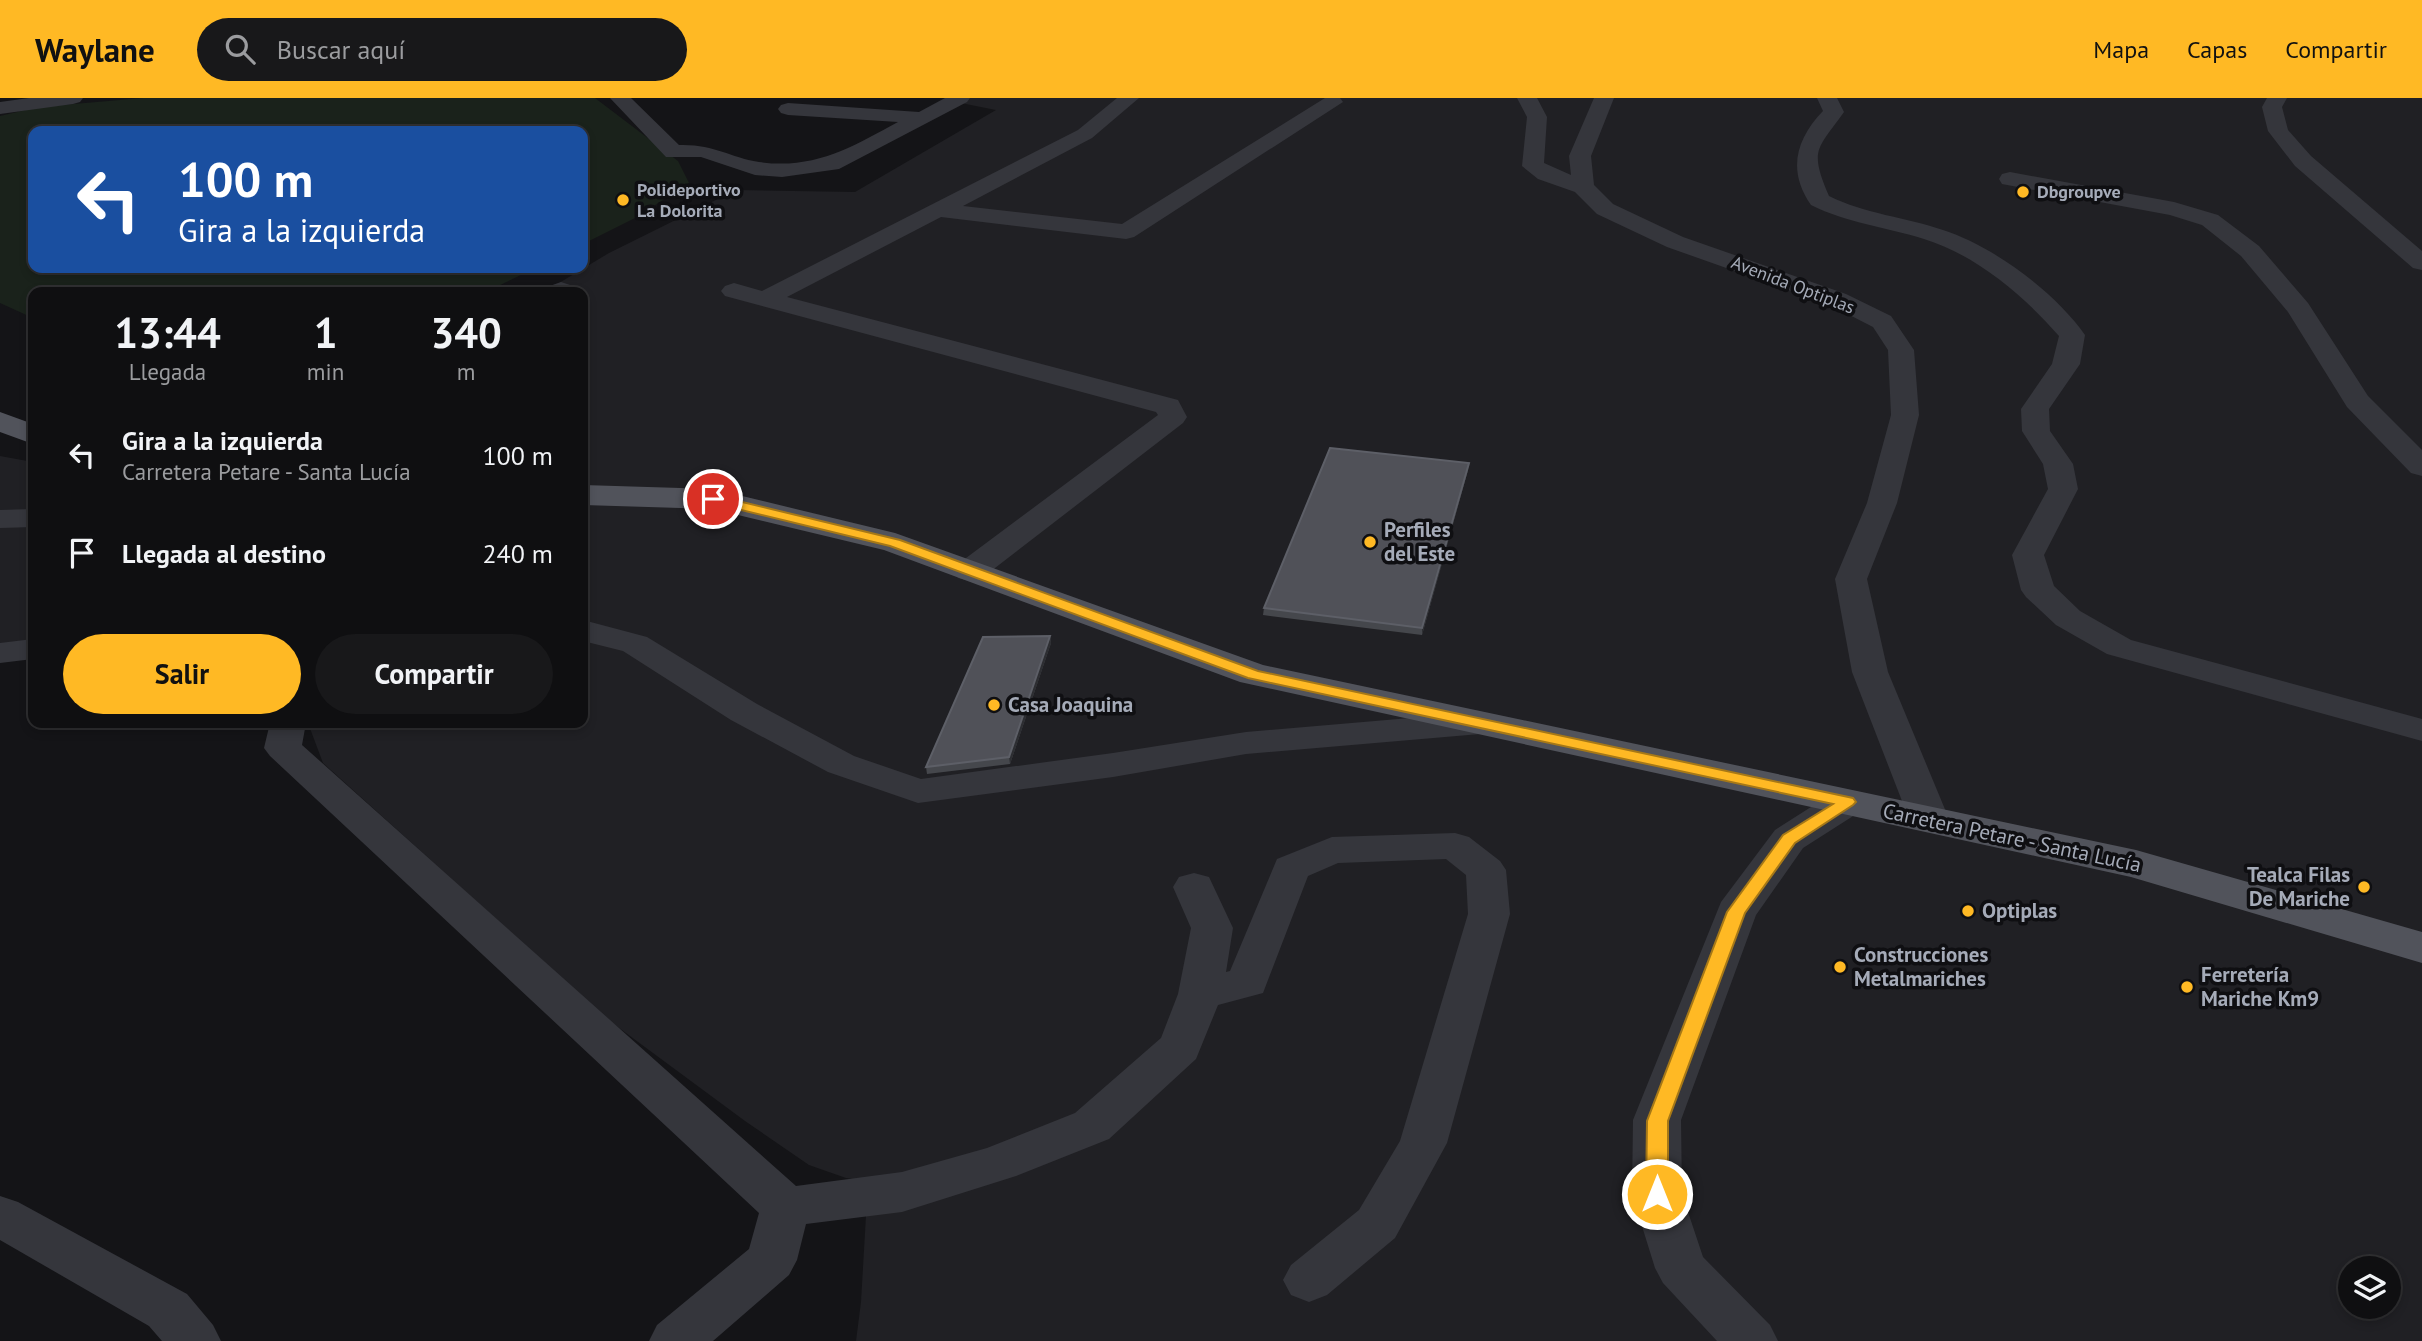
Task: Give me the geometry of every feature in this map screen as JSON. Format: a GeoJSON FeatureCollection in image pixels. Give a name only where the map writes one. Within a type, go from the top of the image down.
{"type":"FeatureCollection","features":[{"type":"Feature","properties":{"kind":"main road"},"geometry":{"type":"LineString","coordinates":[[0,421],[28,433]]}},
{"type":"Feature","properties":{"kind":"main road","name":"Carretera Petare - Santa Lucía"},"geometry":{"type":"LineString","coordinates":[[588,495],[713,499],[895,543],[1254,674],[2136,864],[2422,948]]}},
{"type":"Feature","properties":{"kind":"street"},"geometry":{"type":"LineString","coordinates":[[0,108],[73,98]]}},
{"type":"Feature","properties":{"kind":"street"},"geometry":{"type":"LineString","coordinates":[[620,98],[674,152],[703,151],[755,168],[782,170],[839,162],[960,98]]}},
{"type":"Feature","properties":{"kind":"street"},"geometry":{"type":"LineString","coordinates":[[765,299],[1085,134],[1129,98]]}},
{"type":"Feature","properties":{"kind":"street"},"geometry":{"type":"LineString","coordinates":[[1527,98],[1536,117],[1533,166],[1546,174],[1583,187],[1580,156],[1605,98]]}},
{"type":"Feature","properties":{"kind":"street"},"geometry":{"type":"LineString","coordinates":[[1827,98],[1834,112],[1822,124],[1812,141],[1806,162],[1819,200],[1858,216],[1962,244],[2056,315],[2072,335],[2066,364],[2035,409],[2036,431],[2057,464],[2063,489],[2028,555],[2038,590],[2067,618],[2119,647],[2422,730]]}},
{"type":"Feature","properties":{"kind":"street"},"geometry":{"type":"LineString","coordinates":[[2277,98],[2272,107],[2278,131],[2303,162],[2422,263]]}},
{"type":"Feature","properties":{"kind":"street"},"geometry":{"type":"LineString","coordinates":[[939,210],[1126,232],[1333,102]]}},
{"type":"Feature","properties":{"kind":"street"},"geometry":{"type":"LineString","coordinates":[[788,109],[923,118]]}},
{"type":"Feature","properties":{"kind":"street"},"geometry":{"type":"LineString","coordinates":[[2010,179],[2175,209],[2210,220],[2250,251],[2300,308],[2357,401],[2422,467]]}},
{"type":"Feature","properties":{"kind":"street","name":"Avenida Optiplas"},"geometry":{"type":"LineString","coordinates":[[1583,187],[1605,209],[1675,242],[1837,299],[1882,321],[1901,350],[1905,415],[1882,503],[1851,579],[1870,672],[1928,819]]}},
{"type":"Feature","properties":{"kind":"street"},"geometry":{"type":"LineString","coordinates":[[734,291],[1168,406],[1173,417],[970,571]]}},
{"type":"Feature","properties":{"kind":"street"},"geometry":{"type":"LineString","coordinates":[[0,519],[28,518]]}},
{"type":"Feature","properties":{"kind":"street"},"geometry":{"type":"LineString","coordinates":[[588,631],[635,644],[744,712],[841,764],[918,791],[1113,765],[1246,743],[1480,723]]}},
{"type":"Feature","properties":{"kind":"street"},"geometry":{"type":"LineString","coordinates":[[0,653],[28,650]]}},
{"type":"Feature","properties":{"kind":"street"},"geometry":{"type":"LineString","coordinates":[[287,728],[284,748],[786,1207],[902,1192],[999,1163],[1092,1126],[1180,1047],[1200,994],[1212,928],[1194,887]]}},
{"type":"Feature","properties":{"kind":"street"},"geometry":{"type":"LineString","coordinates":[[1751,1341],[1681,1268],[1657,1194],[1657,1121],[1736,912],[1789,839],[1847,802]]}},
{"type":"Feature","properties":{"kind":"street"},"geometry":{"type":"LineString","coordinates":[[1200,994],[1248,982],[1291,868],[1332,850],[1455,846],[1486,870],[1489,914],[1423,1143],[1377,1224],[1309,1280]]}},
{"type":"Feature","properties":{"kind":"street"},"geometry":{"type":"LineString","coordinates":[[676,1341],[771,1260],[786,1207]]}},
{"type":"Feature","properties":{"kind":"street"},"geometry":{"type":"LineString","coordinates":[[0,1216],[168,1310],[194,1341]]}},
{"type":"Feature","properties":{"kind":"shaded area","name":"Polideportivo La Dolorita"},"geometry":{"type":"Polygon","coordinates":[[[143,98],[595,98],[678,161],[689,183],[637,217],[588,242],[588,126],[28,126],[28,273],[525,273],[496,287],[28,287],[28,316],[0,303],[0,116],[39,107],[143,98]]]}},
{"type":"Feature","properties":{"kind":"shaded area"},"geometry":{"type":"Polygon","coordinates":[[[963,98],[2422,98],[2422,1341],[856,1341],[868,1181],[846,1178],[809,1165],[607,1019],[323,763],[310,728],[588,728],[588,287],[552,287],[576,273],[588,273],[588,266],[609,253],[736,190],[855,192],[996,110],[956,102],[963,98]]]}},
{"type":"Feature","properties":{"kind":"shaded area"},"geometry":{"type":"Polygon","coordinates":[[[0,456],[28,461],[28,646],[0,650],[0,456]]]}},
{"type":"Feature","properties":{"kind":"building","name":"Perfiles del Este"},"geometry":{"type":"Polygon","coordinates":[[[1330,448],[1469,463],[1422,628],[1264,608],[1330,448]]]}},
{"type":"Feature","properties":{"kind":"building","name":"Casa Joaquina"},"geometry":{"type":"Polygon","coordinates":[[[1050,636],[1009,757],[926,767],[983,637],[1050,636]]]}},
{"type":"Feature","properties":{"kind":"place","name":"Dbgroupve"},"geometry":{"type":"Point","coordinates":[2023,192]}},
{"type":"Feature","properties":{"kind":"place","name":"Polideportivo La Dolorita"},"geometry":{"type":"Point","coordinates":[623,200]}},
{"type":"Feature","properties":{"kind":"place","name":"Perfiles del Este"},"geometry":{"type":"Point","coordinates":[1370,542]}},
{"type":"Feature","properties":{"kind":"place","name":"Casa Joaquina"},"geometry":{"type":"Point","coordinates":[994,705]}},
{"type":"Feature","properties":{"kind":"place","name":"Tealca Filas De Mariche"},"geometry":{"type":"Point","coordinates":[2364,887]}},
{"type":"Feature","properties":{"kind":"place","name":"Optiplas"},"geometry":{"type":"Point","coordinates":[1968,911]}},
{"type":"Feature","properties":{"kind":"place","name":"Construcciones Metalmariches"},"geometry":{"type":"Point","coordinates":[1840,967]}},
{"type":"Feature","properties":{"kind":"place","name":"Ferretería Mariche Km9"},"geometry":{"type":"Point","coordinates":[2187,987]}},
{"type":"Feature","properties":{"kind":"route"},"geometry":{"type":"LineString","coordinates":[[713,499],[895,543],[1254,674],[1847,802],[1789,839],[1736,912],[1657,1121],[1657,1194]]}}]}
